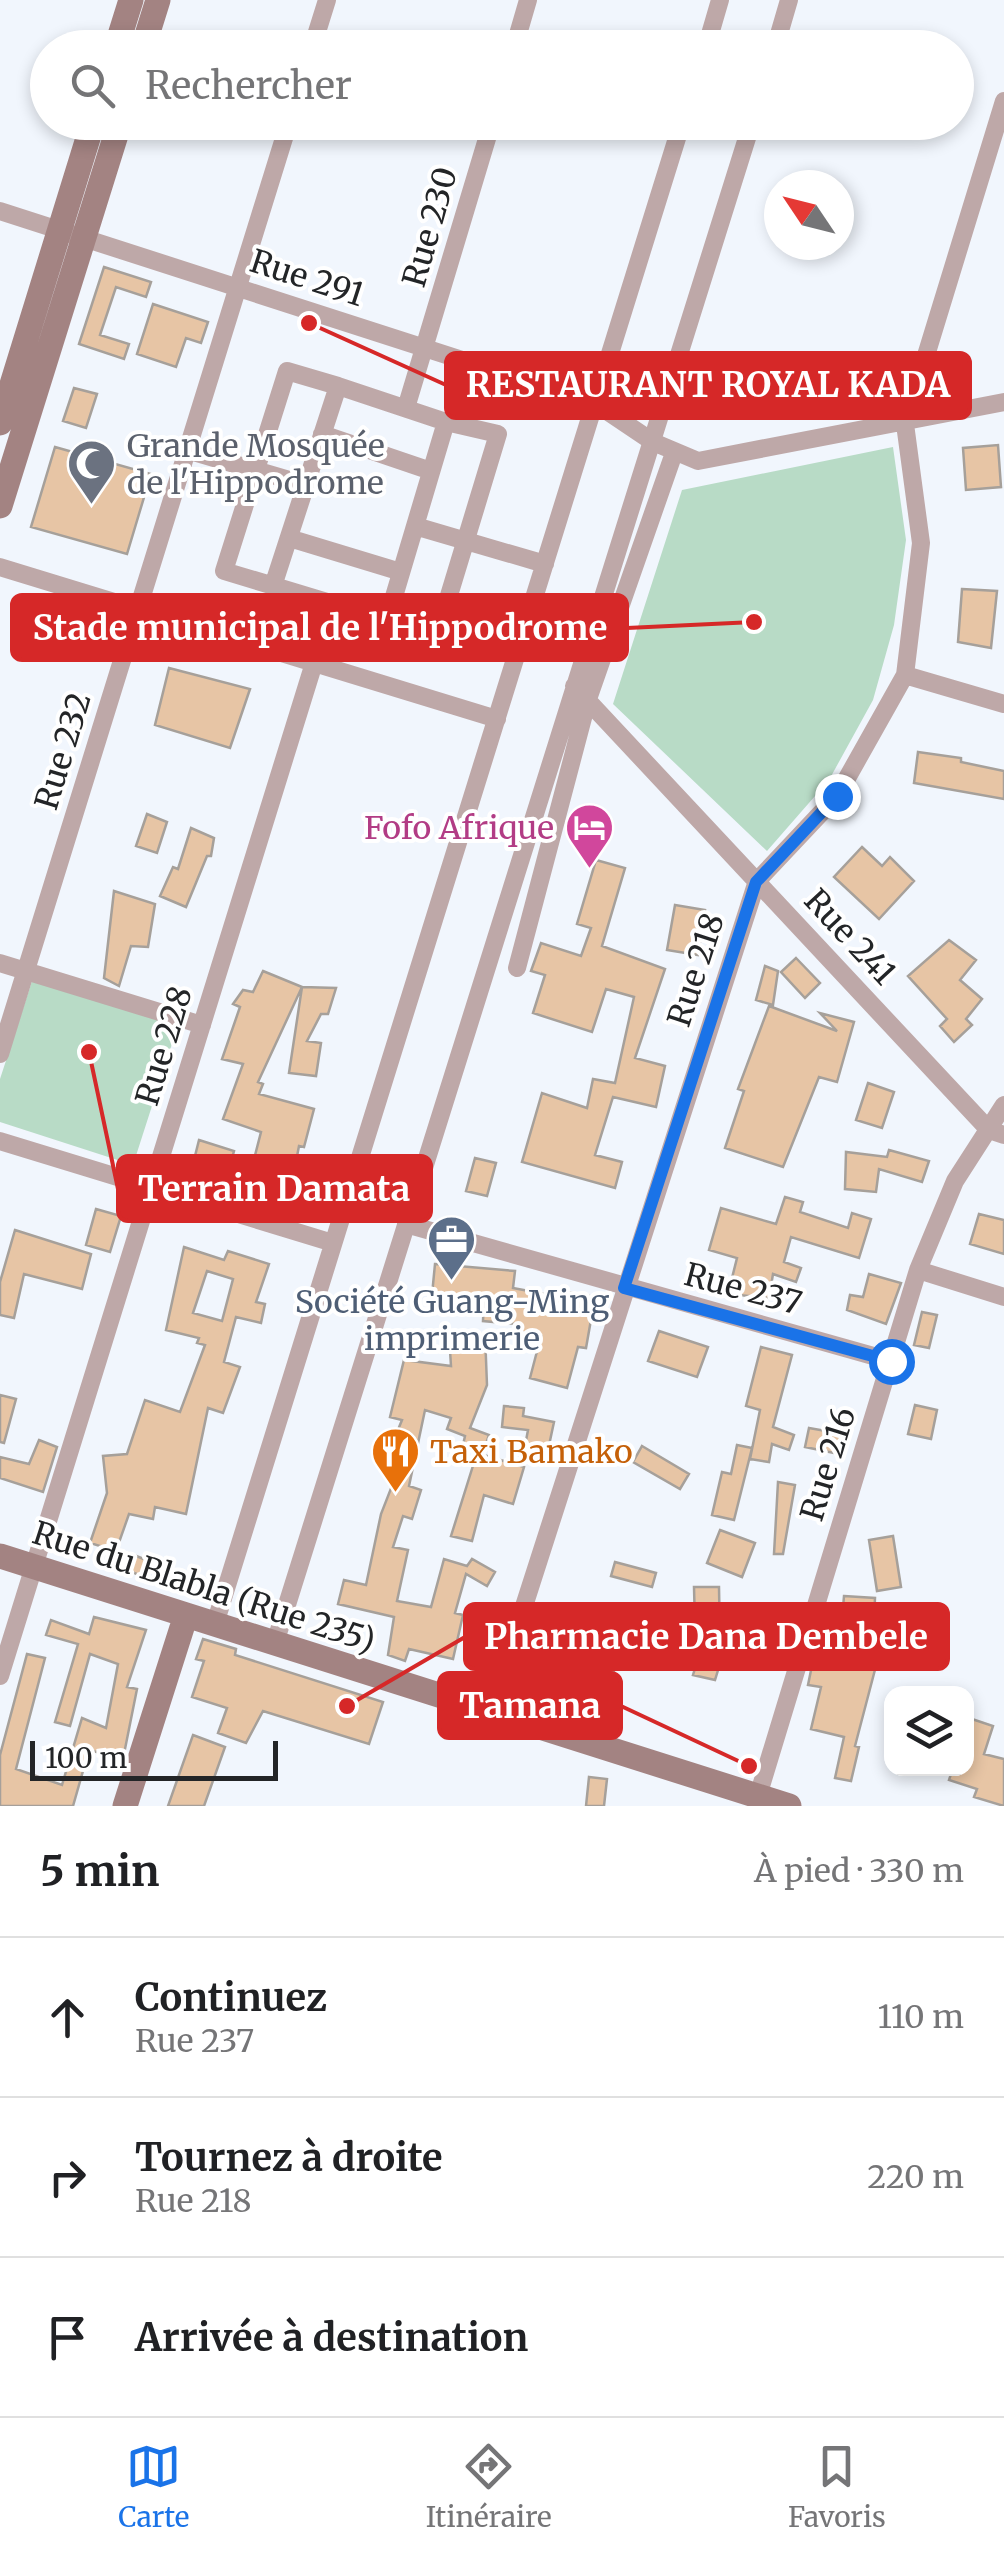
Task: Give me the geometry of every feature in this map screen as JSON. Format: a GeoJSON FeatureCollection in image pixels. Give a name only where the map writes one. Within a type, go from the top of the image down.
{"type":"FeatureCollection","features":[{"type":"Feature","properties":{"kind":"street"},"geometry":{"type":"LineString","coordinates":[[122,30],[131,0]]}},
{"type":"Feature","properties":{"kind":"street"},"geometry":{"type":"LineString","coordinates":[[149,30],[158,0]]}},
{"type":"Feature","properties":{"kind":"street"},"geometry":{"type":"LineString","coordinates":[[318,30],[327,0]]}},
{"type":"Feature","properties":{"kind":"street"},"geometry":{"type":"LineString","coordinates":[[519,30],[528,0]]}},
{"type":"Feature","properties":{"kind":"street"},"geometry":{"type":"LineString","coordinates":[[711,30],[720,0]]}},
{"type":"Feature","properties":{"kind":"street"},"geometry":{"type":"LineString","coordinates":[[781,30],[790,0]]}},
{"type":"Feature","properties":{"kind":"street","name":"Rue 218"},"geometry":{"type":"LineString","coordinates":[[490,1712],[756,882],[837,796],[905,675],[921,543],[905,424],[1004,102]]}},
{"type":"Feature","properties":{"kind":"street"},"geometry":{"type":"LineString","coordinates":[[0,506],[72,234],[90,140]]}},
{"type":"Feature","properties":{"kind":"street"},"geometry":{"type":"LineString","coordinates":[[0,422],[112,140]]}},
{"type":"Feature","properties":{"kind":"street","name":"Rue 232"},"geometry":{"type":"LineString","coordinates":[[0,1054],[283,140]]}},
{"type":"Feature","properties":{"kind":"street","name":"Rue 230"},"geometry":{"type":"LineString","coordinates":[[406,408],[487,140]]}},
{"type":"Feature","properties":{"kind":"street"},"geometry":{"type":"LineString","coordinates":[[215,1624],[676,140]]}},
{"type":"Feature","properties":{"kind":"street"},"geometry":{"type":"LineString","coordinates":[[274,1643],[406,1224],[581,692],[746,140]]}},
{"type":"Feature","properties":{"kind":"street","name":"Rue 291"},"geometry":{"type":"LineString","coordinates":[[0,211],[595,403],[674,454]]}},
{"type":"Feature","properties":{"kind":"street"},"geometry":{"type":"LineString","coordinates":[[287,370],[338,386],[446,422],[498,434],[437,635],[224,571],[287,370]]}},
{"type":"Feature","properties":{"kind":"street"},"geometry":{"type":"LineString","coordinates":[[274,586],[338,386]]}},
{"type":"Feature","properties":{"kind":"street"},"geometry":{"type":"LineString","coordinates":[[517,968],[581,692],[674,454],[698,462],[1004,402]]}},
{"type":"Feature","properties":{"kind":"street"},"geometry":{"type":"LineString","coordinates":[[387,620],[446,422]]}},
{"type":"Feature","properties":{"kind":"street"},"geometry":{"type":"LineString","coordinates":[[322,434],[431,471]]}},
{"type":"Feature","properties":{"kind":"street"},"geometry":{"type":"LineString","coordinates":[[188,450],[306,485]]}},
{"type":"Feature","properties":{"kind":"street"},"geometry":{"type":"LineString","coordinates":[[415,526],[545,564]]}},
{"type":"Feature","properties":{"kind":"street"},"geometry":{"type":"LineString","coordinates":[[289,538],[401,572]]}},
{"type":"Feature","properties":{"kind":"street"},"geometry":{"type":"LineString","coordinates":[[0,567],[496,719]]}},
{"type":"Feature","properties":{"kind":"street","name":"Rue 228"},"geometry":{"type":"LineString","coordinates":[[0,1676],[332,604]]}},
{"type":"Feature","properties":{"kind":"street"},"geometry":{"type":"LineString","coordinates":[[905,675],[1004,704]]}},
{"type":"Feature","properties":{"kind":"street","name":"Rue 241"},"geometry":{"type":"LineString","coordinates":[[581,692],[756,882],[996,1132]]}},
{"type":"Feature","properties":{"kind":"street"},"geometry":{"type":"LineString","coordinates":[[0,964],[202,1025]]}},
{"type":"Feature","properties":{"kind":"street","name":"Rue 216"},"geometry":{"type":"LineString","coordinates":[[758,1796],[918,1270],[955,1181],[996,1132],[1004,1105]]}},
{"type":"Feature","properties":{"kind":"street"},"geometry":{"type":"LineString","coordinates":[[0,1141],[333,1243]]}},
{"type":"Feature","properties":{"kind":"street","name":"Rue 237"},"geometry":{"type":"LineString","coordinates":[[406,1224],[891,1361]]}},
{"type":"Feature","properties":{"kind":"street"},"geometry":{"type":"LineString","coordinates":[[918,1270],[1004,1297]]}},
{"type":"Feature","properties":{"kind":"street","name":"Rue du Blabla (Rue 235)"},"geometry":{"type":"LineString","coordinates":[[0,1556],[789,1806]]}},
{"type":"Feature","properties":{"kind":"street"},"geometry":{"type":"LineString","coordinates":[[125,1806],[186,1615]]}},
{"type":"Feature","properties":{"kind":"green space"},"geometry":{"type":"Polygon","coordinates":[[[893,447],[906,540],[894,625],[873,700],[829,780],[767,851],[613,704],[682,490],[893,447]]]}},
{"type":"Feature","properties":{"kind":"green space"},"geometry":{"type":"Polygon","coordinates":[[[33,978],[178,1025],[133,1165],[0,1122],[0,1079],[33,978]]]}},
{"type":"Feature","properties":{"kind":"building"},"geometry":{"type":"Polygon","coordinates":[[[104,267],[151,282],[146,297],[116,287],[100,335],[129,344],[124,359],[79,344],[104,267]]]}},
{"type":"Feature","properties":{"kind":"building"},"geometry":{"type":"Polygon","coordinates":[[[153,304],[208,322],[201,343],[186,338],[176,367],[137,354],[153,304]]]}},
{"type":"Feature","properties":{"kind":"building"},"geometry":{"type":"Polygon","coordinates":[[[74,388],[97,394],[86,428],[63,421],[74,388]]]}},
{"type":"Feature","properties":{"kind":"building"},"geometry":{"type":"Polygon","coordinates":[[[998,445],[1001,487],[966,490],[963,448],[998,445]]]}},
{"type":"Feature","properties":{"kind":"building","name":"Grande Mosquée de l'Hippodrome"},"geometry":{"type":"Polygon","coordinates":[[[55,447],[151,474],[127,554],[31,527],[55,447]]]}},
{"type":"Feature","properties":{"kind":"building"},"geometry":{"type":"Polygon","coordinates":[[[962,589],[997,591],[991,648],[958,642],[962,589]]]}},
{"type":"Feature","properties":{"kind":"building"},"geometry":{"type":"Polygon","coordinates":[[[169,668],[250,689],[230,748],[155,725],[169,668]]]}},
{"type":"Feature","properties":{"kind":"building"},"geometry":{"type":"Polygon","coordinates":[[[918,752],[961,758],[961,762],[1004,771],[1004,799],[914,783],[918,752]]]}},
{"type":"Feature","properties":{"kind":"building"},"geometry":{"type":"Polygon","coordinates":[[[147,814],[167,822],[157,853],[136,846],[147,814]]]}},
{"type":"Feature","properties":{"kind":"building"},"geometry":{"type":"Polygon","coordinates":[[[191,828],[214,838],[211,856],[207,856],[186,907],[160,896],[173,867],[178,869],[191,828]]]}},
{"type":"Feature","properties":{"kind":"building"},"geometry":{"type":"Polygon","coordinates":[[[862,847],[882,866],[890,857],[914,881],[879,919],[834,877],[862,847]]]}},
{"type":"Feature","properties":{"kind":"building"},"geometry":{"type":"Polygon","coordinates":[[[596,860],[625,868],[602,946],[665,969],[635,1058],[665,1066],[656,1107],[613,1097],[595,1155],[622,1162],[615,1188],[522,1162],[542,1093],[587,1108],[593,1079],[615,1083],[634,997],[606,989],[592,1032],[533,1013],[545,975],[531,971],[541,943],[581,956],[591,928],[577,924],[596,860]]]}},
{"type":"Feature","properties":{"kind":"building"},"geometry":{"type":"Polygon","coordinates":[[[114,891],[155,904],[148,947],[131,946],[119,986],[104,978],[114,891]]]}},
{"type":"Feature","properties":{"kind":"building"},"geometry":{"type":"Polygon","coordinates":[[[675,905],[705,910],[698,955],[667,950],[675,905]]]}},
{"type":"Feature","properties":{"kind":"building"},"geometry":{"type":"Polygon","coordinates":[[[949,940],[976,960],[960,980],[982,999],[966,1019],[972,1025],[954,1042],[940,1026],[947,1019],[908,976],[949,940]]]}},
{"type":"Feature","properties":{"kind":"building"},"geometry":{"type":"Polygon","coordinates":[[[796,958],[820,983],[805,998],[781,972],[796,958]]]}},
{"type":"Feature","properties":{"kind":"building"},"geometry":{"type":"Polygon","coordinates":[[[765,966],[778,971],[773,1005],[756,1000],[765,966]]]}},
{"type":"Feature","properties":{"kind":"building"},"geometry":{"type":"Polygon","coordinates":[[[263,971],[302,987],[258,1082],[263,1084],[259,1094],[314,1109],[304,1147],[299,1146],[293,1177],[285,1176],[276,1202],[265,1196],[269,1178],[252,1167],[261,1132],[223,1119],[243,1064],[222,1059],[240,1007],[233,1004],[243,990],[253,992],[263,971]]]}},
{"type":"Feature","properties":{"kind":"building"},"geometry":{"type":"Polygon","coordinates":[[[302,987],[336,988],[328,1014],[321,1014],[307,1041],[321,1043],[316,1076],[289,1073],[302,987]]]}},
{"type":"Feature","properties":{"kind":"building"},"geometry":{"type":"Polygon","coordinates":[[[769,1006],[837,1031],[820,1013],[854,1022],[837,1082],[819,1077],[783,1167],[725,1148],[744,1091],[738,1089],[769,1006]]]}},
{"type":"Feature","properties":{"kind":"building"},"geometry":{"type":"Polygon","coordinates":[[[868,1083],[894,1092],[882,1128],[856,1120],[868,1083]]]}},
{"type":"Feature","properties":{"kind":"building"},"geometry":{"type":"Polygon","coordinates":[[[199,1140],[234,1151],[226,1179],[192,1168],[199,1140]]]}},
{"type":"Feature","properties":{"kind":"building"},"geometry":{"type":"Polygon","coordinates":[[[889,1150],[929,1161],[922,1182],[879,1169],[876,1192],[845,1189],[846,1152],[887,1157],[889,1150]]]}},
{"type":"Feature","properties":{"kind":"building"},"geometry":{"type":"Polygon","coordinates":[[[475,1158],[496,1163],[487,1196],[466,1191],[475,1158]]]}},
{"type":"Feature","properties":{"kind":"building"},"geometry":{"type":"Polygon","coordinates":[[[785,1197],[803,1202],[800,1212],[848,1228],[852,1213],[871,1219],[859,1258],[791,1237],[784,1262],[801,1268],[796,1282],[773,1274],[769,1298],[728,1294],[737,1258],[709,1250],[721,1208],[776,1224],[785,1197]]]}},
{"type":"Feature","properties":{"kind":"building"},"geometry":{"type":"Polygon","coordinates":[[[96,1209],[121,1216],[110,1252],[86,1245],[96,1209]]]}},
{"type":"Feature","properties":{"kind":"building"},"geometry":{"type":"Polygon","coordinates":[[[979,1214],[1004,1220],[1004,1254],[970,1244],[979,1214]]]}},
{"type":"Feature","properties":{"kind":"building"},"geometry":{"type":"Polygon","coordinates":[[[15,1230],[91,1254],[82,1289],[24,1274],[14,1318],[0,1315],[0,1282],[15,1230]]]}},
{"type":"Feature","properties":{"kind":"building"},"geometry":{"type":"Polygon","coordinates":[[[184,1247],[224,1260],[228,1251],[269,1264],[256,1302],[265,1304],[261,1323],[236,1317],[224,1362],[240,1367],[223,1413],[208,1408],[186,1514],[155,1507],[153,1519],[129,1514],[116,1551],[90,1543],[107,1493],[103,1456],[127,1454],[145,1400],[180,1412],[205,1345],[197,1343],[199,1338],[166,1330],[184,1247]],[[207,1271],[193,1313],[222,1321],[233,1279],[207,1271]]]}},
{"type":"Feature","properties":{"kind":"building"},"geometry":{"type":"Polygon","coordinates":[[[435,1264],[515,1271],[513,1288],[555,1296],[556,1290],[595,1297],[586,1348],[578,1347],[567,1388],[530,1378],[541,1336],[515,1331],[517,1324],[483,1321],[484,1300],[432,1295],[435,1264]]]}},
{"type":"Feature","properties":{"kind":"building"},"geometry":{"type":"Polygon","coordinates":[[[869,1274],[901,1283],[886,1324],[847,1310],[850,1295],[863,1297],[869,1274]]]}},
{"type":"Feature","properties":{"kind":"building"},"geometry":{"type":"Polygon","coordinates":[[[922,1312],[937,1315],[929,1348],[914,1345],[922,1312]]]}},
{"type":"Feature","properties":{"kind":"building"},"geometry":{"type":"Polygon","coordinates":[[[659,1331],[708,1347],[697,1377],[648,1361],[659,1331]]]}},
{"type":"Feature","properties":{"kind":"building"},"geometry":{"type":"Polygon","coordinates":[[[485,1334],[487,1385],[470,1428],[489,1435],[484,1450],[463,1445],[465,1436],[447,1429],[451,1418],[425,1410],[409,1486],[421,1490],[412,1519],[403,1516],[393,1547],[408,1550],[397,1601],[431,1607],[444,1559],[467,1566],[472,1559],[495,1572],[487,1586],[466,1574],[455,1613],[463,1615],[453,1659],[409,1649],[405,1661],[388,1655],[394,1617],[338,1604],[344,1580],[366,1585],[381,1514],[399,1468],[402,1440],[395,1437],[402,1420],[390,1417],[404,1360],[451,1366],[449,1335],[485,1334]]]}},
{"type":"Feature","properties":{"kind":"building"},"geometry":{"type":"Polygon","coordinates":[[[761,1347],[792,1355],[773,1427],[794,1435],[789,1450],[772,1444],[769,1462],[750,1459],[760,1410],[746,1406],[761,1347]]]}},
{"type":"Feature","properties":{"kind":"building"},"geometry":{"type":"Polygon","coordinates":[[[0,1395],[16,1399],[4,1443],[0,1442],[0,1395]]]}},
{"type":"Feature","properties":{"kind":"building"},"geometry":{"type":"Polygon","coordinates":[[[915,1405],[937,1410],[931,1439],[908,1434],[915,1405]]]}},
{"type":"Feature","properties":{"kind":"building"},"geometry":{"type":"Polygon","coordinates":[[[504,1406],[524,1408],[523,1416],[554,1422],[548,1450],[525,1446],[528,1430],[502,1427],[504,1406]]]}},
{"type":"Feature","properties":{"kind":"building"},"geometry":{"type":"Polygon","coordinates":[[[809,1428],[843,1434],[839,1454],[805,1447],[809,1428]]]}},
{"type":"Feature","properties":{"kind":"building"},"geometry":{"type":"Polygon","coordinates":[[[39,1440],[57,1447],[43,1492],[0,1478],[0,1457],[29,1464],[39,1440]]]}},
{"type":"Feature","properties":{"kind":"building"},"geometry":{"type":"Polygon","coordinates":[[[737,1445],[752,1448],[734,1520],[712,1515],[722,1472],[731,1474],[737,1445]]]}},
{"type":"Feature","properties":{"kind":"building"},"geometry":{"type":"Polygon","coordinates":[[[642,1446],[689,1474],[680,1489],[633,1462],[642,1446]]]}},
{"type":"Feature","properties":{"kind":"building"},"geometry":{"type":"Polygon","coordinates":[[[477,1453],[524,1467],[513,1504],[484,1495],[472,1541],[451,1536],[477,1453]]]}},
{"type":"Feature","properties":{"kind":"building"},"geometry":{"type":"Polygon","coordinates":[[[778,1482],[795,1485],[783,1554],[774,1554],[778,1482]]]}},
{"type":"Feature","properties":{"kind":"building"},"geometry":{"type":"Polygon","coordinates":[[[720,1530],[755,1543],[742,1577],[707,1563],[720,1530]]]}},
{"type":"Feature","properties":{"kind":"building"},"geometry":{"type":"Polygon","coordinates":[[[893,1536],[901,1587],[877,1591],[869,1540],[893,1536]]]}},
{"type":"Feature","properties":{"kind":"building"},"geometry":{"type":"Polygon","coordinates":[[[129,1553],[151,1562],[144,1577],[122,1568],[129,1553]]]}},
{"type":"Feature","properties":{"kind":"building"},"geometry":{"type":"Polygon","coordinates":[[[615,1562],[656,1573],[652,1587],[611,1576],[615,1562]]]}},
{"type":"Feature","properties":{"kind":"building"},"geometry":{"type":"Polygon","coordinates":[[[694,1587],[719,1587],[720,1643],[726,1644],[715,1680],[693,1675],[708,1626],[695,1626],[694,1587]]]}},
{"type":"Feature","properties":{"kind":"building"},"geometry":{"type":"Polygon","coordinates":[[[844,1596],[875,1598],[874,1622],[842,1620],[844,1596]]]}},
{"type":"Feature","properties":{"kind":"building"},"geometry":{"type":"Polygon","coordinates":[[[94,1617],[146,1630],[127,1687],[137,1689],[123,1759],[89,1750],[73,1806],[0,1806],[0,1755],[27,1654],[45,1658],[16,1769],[62,1785],[82,1718],[106,1728],[118,1664],[90,1654],[70,1726],[55,1722],[78,1644],[46,1635],[51,1620],[89,1634],[94,1617]]]}},
{"type":"Feature","properties":{"kind":"building"},"geometry":{"type":"Polygon","coordinates":[[[203,1639],[236,1649],[235,1655],[383,1702],[369,1744],[263,1711],[246,1743],[218,1733],[227,1708],[192,1697],[204,1661],[196,1659],[203,1639]]]}},
{"type":"Feature","properties":{"kind":"building"},"geometry":{"type":"Polygon","coordinates":[[[525,1645],[542,1650],[540,1658],[614,1671],[610,1698],[533,1685],[530,1695],[510,1690],[525,1645]]]}},
{"type":"Feature","properties":{"kind":"building"},"geometry":{"type":"Polygon","coordinates":[[[815,1651],[877,1662],[855,1746],[859,1747],[851,1781],[835,1778],[844,1737],[811,1729],[821,1687],[808,1685],[815,1651]]]}},
{"type":"Feature","properties":{"kind":"building"},"geometry":{"type":"Polygon","coordinates":[[[974,1720],[993,1726],[984,1754],[1004,1759],[1004,1806],[974,1797],[977,1789],[949,1780],[950,1776],[974,1776],[974,1720]]]}},
{"type":"Feature","properties":{"kind":"building"},"geometry":{"type":"Polygon","coordinates":[[[193,1735],[225,1747],[204,1806],[168,1806],[193,1735]]]}},
{"type":"Feature","properties":{"kind":"building"},"geometry":{"type":"Polygon","coordinates":[[[589,1777],[607,1779],[604,1806],[586,1806],[589,1777]]]}},
{"type":"Feature","properties":{"kind":"place","name":"RESTAURANT ROYAL KADA"},"geometry":{"type":"Point","coordinates":[309,323]}},
{"type":"Feature","properties":{"kind":"place","name":"Grande Mosquée de l'Hippodrome"},"geometry":{"type":"Point","coordinates":[92,506]}},
{"type":"Feature","properties":{"kind":"place","name":"Stade municipal de l'Hippodrome"},"geometry":{"type":"Point","coordinates":[754,622]}},
{"type":"Feature","properties":{"kind":"place","name":"Fofo Afrique"},"geometry":{"type":"Point","coordinates":[589,870]}},
{"type":"Feature","properties":{"kind":"place","name":"Terrain Damata"},"geometry":{"type":"Point","coordinates":[89,1052]}},
{"type":"Feature","properties":{"kind":"place","name":"Société Guang-Ming imprimerie"},"geometry":{"type":"Point","coordinates":[452,1282]}},
{"type":"Feature","properties":{"kind":"place","name":"Taxi Bamako"},"geometry":{"type":"Point","coordinates":[395,1494]}},
{"type":"Feature","properties":{"kind":"place","name":"Pharmacie Dana Dembele"},"geometry":{"type":"Point","coordinates":[347,1706]}},
{"type":"Feature","properties":{"kind":"place","name":"Tamana"},"geometry":{"type":"Point","coordinates":[749,1766]}},
{"type":"Feature","properties":{"kind":"route"},"geometry":{"type":"LineString","coordinates":[[837,796],[756,882],[624,1288],[891,1361]]}}]}
